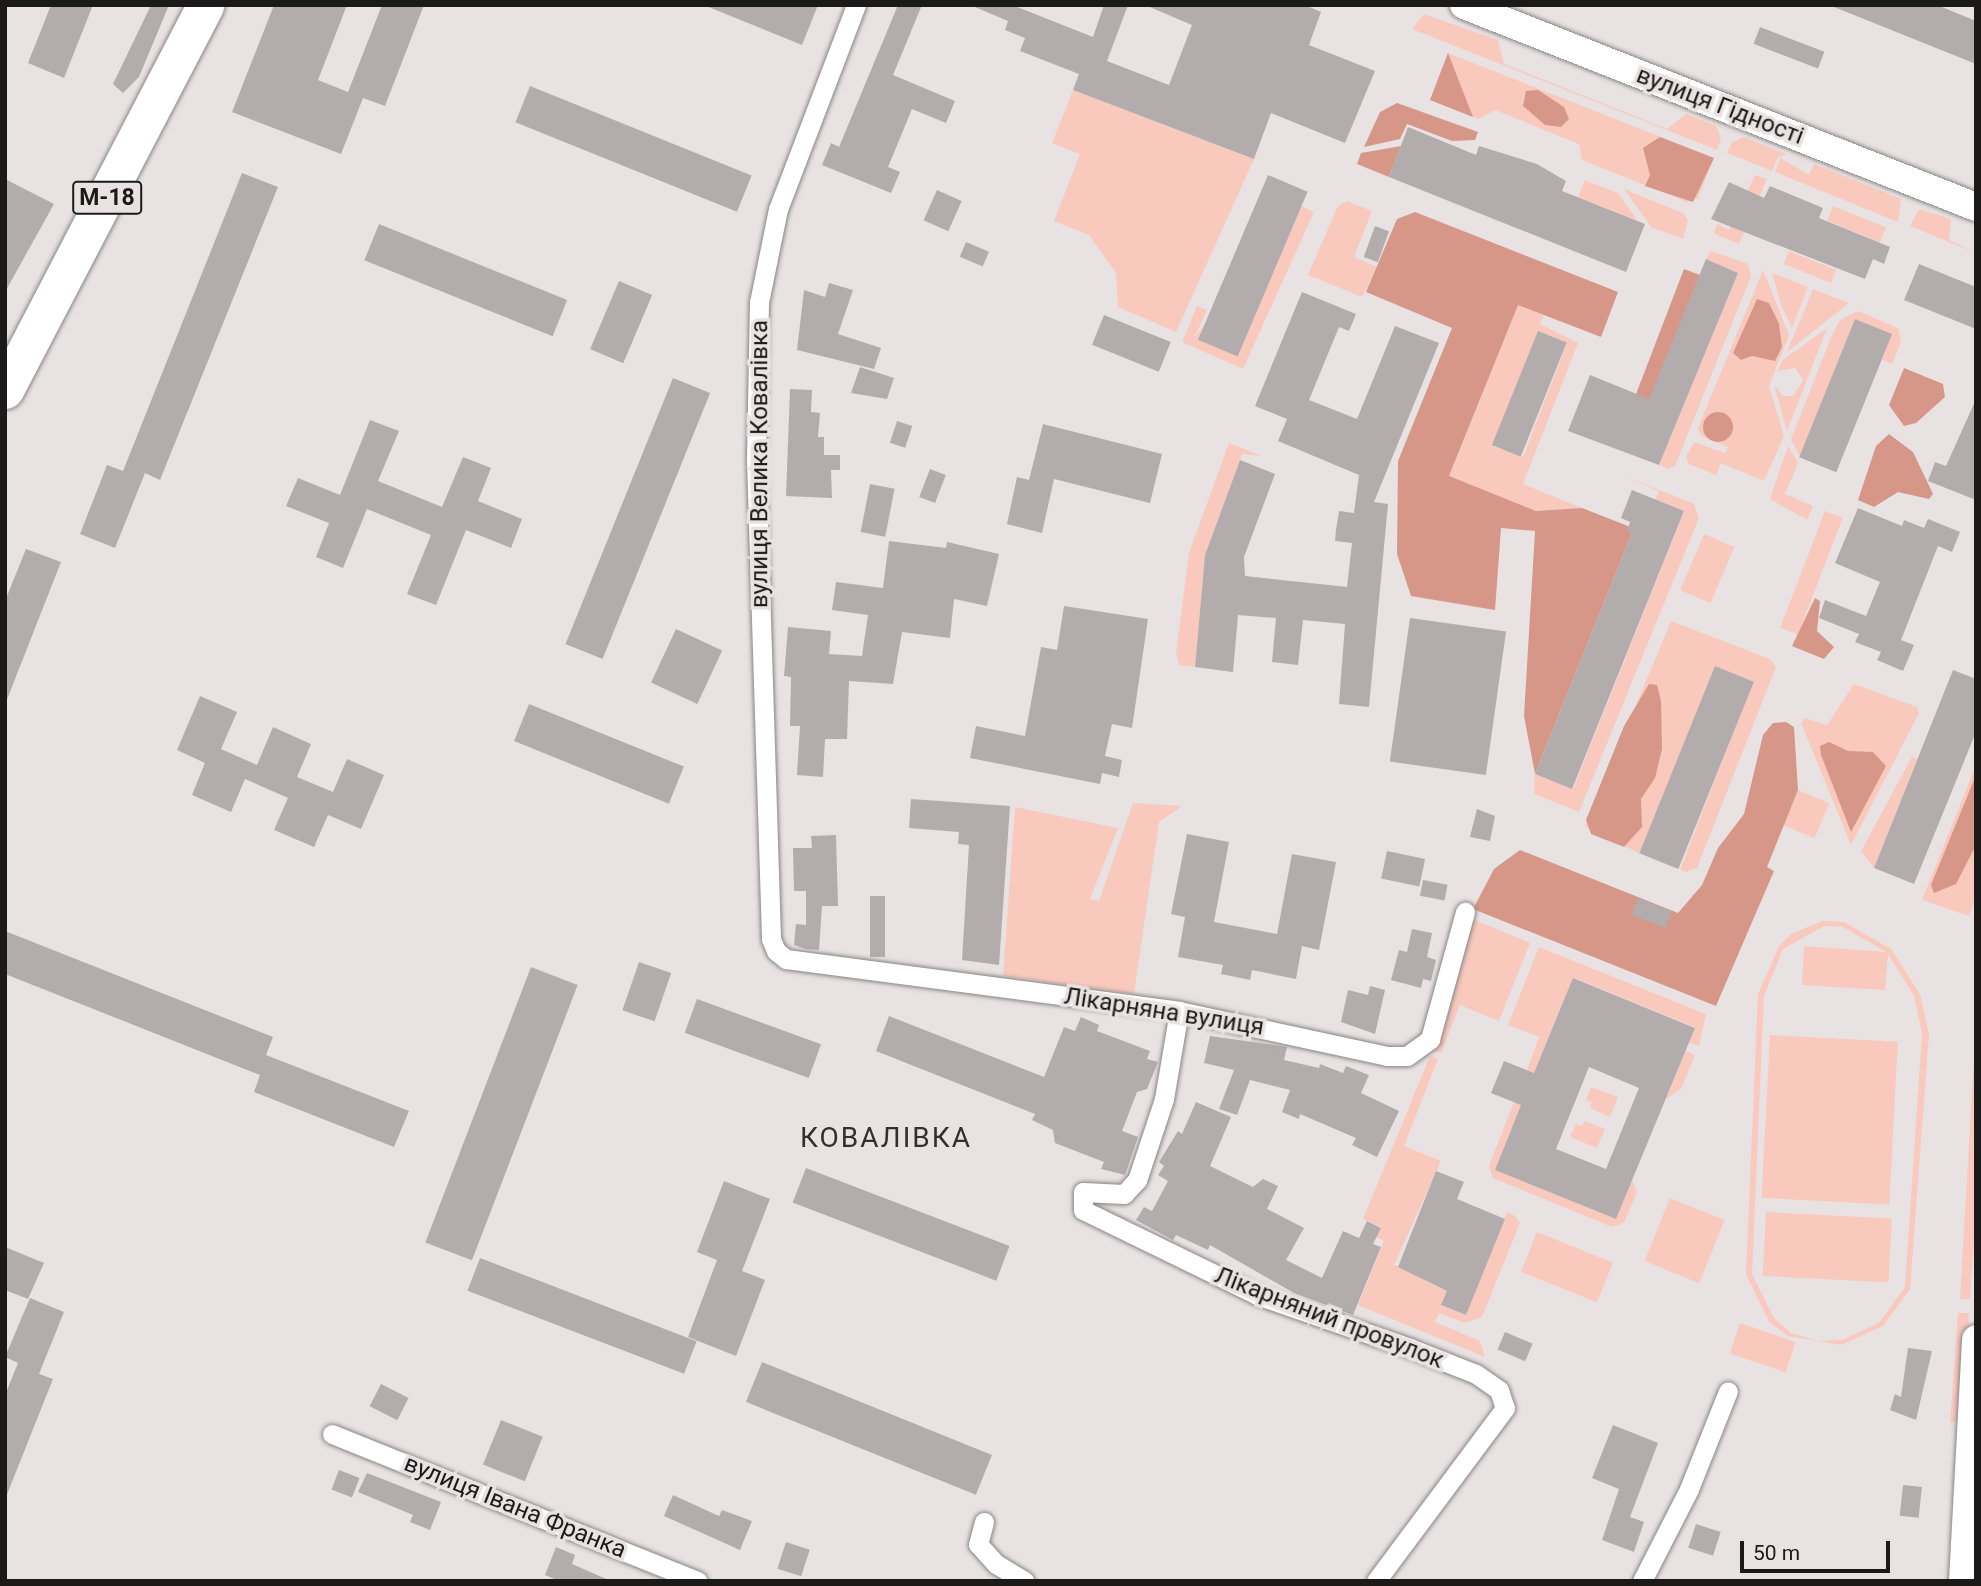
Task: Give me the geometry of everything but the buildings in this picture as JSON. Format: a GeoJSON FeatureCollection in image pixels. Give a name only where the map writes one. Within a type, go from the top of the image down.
{"type":"FeatureCollection","features":[{"type":"Feature","properties":{"kind":"highway","name":"М-18"},"geometry":{"type":"LineString","coordinates":[[5,390],[205,5]]}},
{"type":"Feature","properties":{"kind":"main road","name":"вулиця Гідності"},"geometry":{"type":"LineString","coordinates":[[1464,5],[1976,207]]}},
{"type":"Feature","properties":{"kind":"main road"},"geometry":{"type":"LineString","coordinates":[[1964,1581],[1976,1339]]}},
{"type":"Feature","properties":{"kind":"street","name":"вулиця Велика Ковалівка"},"geometry":{"type":"LineString","coordinates":[[771,939],[756,460],[759,302],[778,209],[856,5]]}},
{"type":"Feature","properties":{"kind":"street","name":"Лікарняна вулиця"},"geometry":{"type":"LineString","coordinates":[[771,939],[786,959],[1179,1011],[1407,1056],[1430,1039],[1465,912]]}},
{"type":"Feature","properties":{"kind":"street","name":"Лікарняний провулок"},"geometry":{"type":"LineString","coordinates":[[1179,1011],[1164,1099],[1137,1180],[1124,1194],[1083,1192],[1083,1210],[1115,1228],[1257,1295],[1476,1374],[1499,1390],[1505,1408],[1376,1581]]}},
{"type":"Feature","properties":{"kind":"street"},"geometry":{"type":"LineString","coordinates":[[1642,1581],[1689,1489],[1728,1391]]}},
{"type":"Feature","properties":{"kind":"street","name":"вулиця Івана Франка"},"geometry":{"type":"LineString","coordinates":[[332,1434],[698,1581]]}},
{"type":"Feature","properties":{"kind":"street"},"geometry":{"type":"LineString","coordinates":[[984,1522],[978,1544],[996,1564],[1024,1581]]}},
{"type":"Feature","properties":{"kind":"shaded area"},"geometry":{"type":"Polygon","coordinates":[[[1424,14],[1498,40],[1504,64],[1667,129],[1686,114],[1716,126],[1721,138],[1717,150],[1412,29],[1424,14]]]}},
{"type":"Feature","properties":{"kind":"shaded area"},"geometry":{"type":"Polygon","coordinates":[[[1448,53],[1714,158],[1698,198],[1687,202],[1582,160],[1579,144],[1495,110],[1479,119],[1430,100],[1448,53]]]}},
{"type":"Feature","properties":{"kind":"shaded area"},"geometry":{"type":"Polygon","coordinates":[[[1448,53],[1473,117],[1430,100],[1448,53]]]}},
{"type":"Feature","properties":{"kind":"shaded area"},"geometry":{"type":"Polygon","coordinates":[[[1073,90],[1254,159],[1176,332],[1118,307],[1116,273],[1089,235],[1054,221],[1080,154],[1052,143],[1073,90]]]}},
{"type":"Feature","properties":{"kind":"shaded area"},"geometry":{"type":"Polygon","coordinates":[[[1538,90],[1564,107],[1569,119],[1561,127],[1545,125],[1523,106],[1526,91],[1538,90]]]}},
{"type":"Feature","properties":{"kind":"shaded area"},"geometry":{"type":"Polygon","coordinates":[[[1397,103],[1478,132],[1475,140],[1452,141],[1407,124],[1400,139],[1364,147],[1380,112],[1397,103]]]}},
{"type":"Feature","properties":{"kind":"shaded area"},"geometry":{"type":"Polygon","coordinates":[[[1660,137],[1714,158],[1693,202],[1645,186],[1650,175],[1643,148],[1660,137]]]}},
{"type":"Feature","properties":{"kind":"shaded area"},"geometry":{"type":"Polygon","coordinates":[[[1744,137],[1786,155],[1778,157],[1772,171],[1727,153],[1732,142],[1744,137]]]}},
{"type":"Feature","properties":{"kind":"shaded area"},"geometry":{"type":"Polygon","coordinates":[[[1401,146],[1389,177],[1357,164],[1361,153],[1401,146]]]}},
{"type":"Feature","properties":{"kind":"shaded area"},"geometry":{"type":"Polygon","coordinates":[[[1780,158],[1809,175],[1814,164],[1901,199],[1898,222],[1775,172],[1780,158]]]}},
{"type":"Feature","properties":{"kind":"shaded area"},"geometry":{"type":"Polygon","coordinates":[[[1755,175],[1767,179],[1739,244],[1714,234],[1717,224],[1729,230],[1755,175]]]}},
{"type":"Feature","properties":{"kind":"shaded area"},"geometry":{"type":"Polygon","coordinates":[[[1585,180],[1618,193],[1638,221],[1578,197],[1585,180]]]}},
{"type":"Feature","properties":{"kind":"shaded area"},"geometry":{"type":"Polygon","coordinates":[[[1624,189],[1683,213],[1688,221],[1683,239],[1651,227],[1624,189]]]}},
{"type":"Feature","properties":{"kind":"shaded area"},"geometry":{"type":"Polygon","coordinates":[[[1347,201],[1372,211],[1354,257],[1377,267],[1362,297],[1308,275],[1338,206],[1347,201]]]}},
{"type":"Feature","properties":{"kind":"shaded area"},"geometry":{"type":"Polygon","coordinates":[[[1301,206],[1314,212],[1243,369],[1182,342],[1197,306],[1207,310],[1194,338],[1301,206]]]}},
{"type":"Feature","properties":{"kind":"shaded area"},"geometry":{"type":"Polygon","coordinates":[[[1833,206],[1886,227],[1880,242],[1827,221],[1833,206]]]}},
{"type":"Feature","properties":{"kind":"shaded area"},"geometry":{"type":"Polygon","coordinates":[[[1919,209],[1951,219],[1949,240],[1976,253],[1910,226],[1919,209]]]}},
{"type":"Feature","properties":{"kind":"shaded area"},"geometry":{"type":"Polygon","coordinates":[[[1415,212],[1618,292],[1601,337],[1518,305],[1449,476],[1536,511],[1582,508],[1628,526],[1632,533],[1535,774],[1524,716],[1535,531],[1501,528],[1495,610],[1411,596],[1397,554],[1398,461],[1452,328],[1366,292],[1397,219],[1415,212]]]}},
{"type":"Feature","properties":{"kind":"shaded area"},"geometry":{"type":"Polygon","coordinates":[[[1711,251],[1748,264],[1751,276],[1675,466],[1669,469],[1659,465],[1738,273],[1706,259],[1711,251]]]}},
{"type":"Feature","properties":{"kind":"shaded area"},"geometry":{"type":"Polygon","coordinates":[[[1789,251],[1836,270],[1831,283],[1784,264],[1789,251]]]}},
{"type":"Feature","properties":{"kind":"shaded area"},"geometry":{"type":"Polygon","coordinates":[[[1684,269],[1700,275],[1632,452],[1616,446],[1684,269]]]}},
{"type":"Feature","properties":{"kind":"shaded area"},"geometry":{"type":"Polygon","coordinates":[[[1763,270],[1789,335],[1769,386],[1784,436],[1764,481],[1721,463],[1716,475],[1689,464],[1686,457],[1694,442],[1725,453],[1728,447],[1701,436],[1698,428],[1763,270]]]}},
{"type":"Feature","properties":{"kind":"shaded area"},"geometry":{"type":"Polygon","coordinates":[[[1772,273],[1808,287],[1792,328],[1781,305],[1772,273]]]}},
{"type":"Feature","properties":{"kind":"shaded area"},"geometry":{"type":"Polygon","coordinates":[[[1813,289],[1849,303],[1787,352],[1813,289]]]}},
{"type":"Feature","properties":{"kind":"shaded area"},"geometry":{"type":"Polygon","coordinates":[[[1757,299],[1769,303],[1779,324],[1782,347],[1775,361],[1752,356],[1741,360],[1733,353],[1757,299]]]}},
{"type":"Feature","properties":{"kind":"shaded area"},"geometry":{"type":"Polygon","coordinates":[[[1518,304],[1544,314],[1540,324],[1578,343],[1523,484],[1582,508],[1536,511],[1449,477],[1518,304]],[[1538,331],[1493,446],[1523,457],[1567,343],[1538,331]]]}},
{"type":"Feature","properties":{"kind":"shaded area"},"geometry":{"type":"Polygon","coordinates":[[[1858,311],[1898,328],[1901,342],[1892,364],[1882,360],[1892,334],[1855,319],[1800,457],[1791,439],[1832,335],[1840,320],[1858,311]]]}},
{"type":"Feature","properties":{"kind":"shaded area"},"geometry":{"type":"Polygon","coordinates":[[[1827,328],[1787,431],[1774,385],[1783,396],[1793,396],[1803,380],[1795,368],[1777,371],[1783,360],[1827,328]]]}},
{"type":"Feature","properties":{"kind":"shaded area"},"geometry":{"type":"Polygon","coordinates":[[[1904,368],[1943,384],[1945,397],[1916,423],[1904,426],[1889,405],[1904,368]]]}},
{"type":"Feature","properties":{"kind":"shaded area"},"geometry":{"type":"Polygon","coordinates":[[[1718,412],[1729,416],[1733,427],[1729,438],[1718,442],[1707,438],[1703,427],[1707,416],[1718,412]]]}},
{"type":"Feature","properties":{"kind":"shaded area"},"geometry":{"type":"Polygon","coordinates":[[[1889,434],[1913,452],[1933,494],[1929,499],[1898,492],[1874,507],[1858,500],[1876,446],[1889,434]]]}},
{"type":"Feature","properties":{"kind":"shaded area"},"geometry":{"type":"Polygon","coordinates":[[[1229,443],[1262,456],[1242,454],[1205,555],[1195,667],[1179,665],[1176,653],[1189,553],[1229,443]]]}},
{"type":"Feature","properties":{"kind":"shaded area"},"geometry":{"type":"Polygon","coordinates":[[[1788,446],[1798,463],[1785,494],[1813,506],[1807,520],[1770,499],[1788,446]]]}},
{"type":"Feature","properties":{"kind":"shaded area"},"geometry":{"type":"Polygon","coordinates":[[[1613,471],[1694,504],[1699,518],[1579,812],[1534,794],[1535,774],[1573,789],[1684,512],[1655,500],[1659,491],[1613,471]]]}},
{"type":"Feature","properties":{"kind":"shaded area"},"geometry":{"type":"Polygon","coordinates":[[[1825,511],[1843,518],[1798,635],[1780,628],[1825,511]]]}},
{"type":"Feature","properties":{"kind":"shaded area"},"geometry":{"type":"Polygon","coordinates":[[[1704,534],[1734,547],[1711,603],[1680,590],[1704,534]]]}},
{"type":"Feature","properties":{"kind":"shaded area"},"geometry":{"type":"Polygon","coordinates":[[[1815,598],[1820,601],[1817,631],[1834,647],[1824,659],[1792,646],[1815,598]]]}},
{"type":"Feature","properties":{"kind":"shaded area"},"geometry":{"type":"Polygon","coordinates":[[[1671,621],[1770,659],[1776,667],[1697,868],[1687,872],[1680,870],[1753,681],[1715,667],[1641,854],[1585,827],[1671,621]]]}},
{"type":"Feature","properties":{"kind":"shaded area"},"geometry":{"type":"Polygon","coordinates":[[[1649,684],[1657,685],[1661,701],[1662,749],[1655,778],[1641,799],[1642,827],[1624,847],[1591,834],[1586,820],[1624,726],[1649,684]]]}},
{"type":"Feature","properties":{"kind":"shaded area"},"geometry":{"type":"Polygon","coordinates":[[[1854,684],[1917,707],[1919,713],[1851,845],[1801,723],[1805,718],[1827,725],[1854,684]]]}},
{"type":"Feature","properties":{"kind":"shaded area"},"geometry":{"type":"Polygon","coordinates":[[[1786,722],[1794,727],[1798,790],[1767,867],[1774,871],[1716,1006],[1473,909],[1494,869],[1520,850],[1678,913],[1702,885],[1718,848],[1744,814],[1763,735],[1773,723],[1786,722]]]}},
{"type":"Feature","properties":{"kind":"shaded area"},"geometry":{"type":"Polygon","coordinates":[[[1829,742],[1848,751],[1873,752],[1886,766],[1851,832],[1821,755],[1820,746],[1829,742]]]}},
{"type":"Feature","properties":{"kind":"shaded area"},"geometry":{"type":"Polygon","coordinates":[[[1912,757],[1917,759],[1874,868],[1861,851],[1912,757]]]}},
{"type":"Feature","properties":{"kind":"shaded area"},"geometry":{"type":"Polygon","coordinates":[[[1976,765],[1976,897],[1969,916],[1922,900],[1976,765]]]}},
{"type":"Feature","properties":{"kind":"shaded area"},"geometry":{"type":"Polygon","coordinates":[[[1976,775],[1976,845],[1956,884],[1934,893],[1931,885],[1976,775]]]}},
{"type":"Feature","properties":{"kind":"shaded area"},"geometry":{"type":"Polygon","coordinates":[[[1798,790],[1829,803],[1814,838],[1783,825],[1798,790]]]}},
{"type":"Feature","properties":{"kind":"shaded area"},"geometry":{"type":"Polygon","coordinates":[[[1133,803],[1182,806],[1159,822],[1134,994],[1003,976],[1015,807],[1118,828],[1090,899],[1099,901],[1133,803]]]}},
{"type":"Feature","properties":{"kind":"shaded area"},"geometry":{"type":"Polygon","coordinates":[[[1470,918],[1530,943],[1499,1021],[1460,1005],[1441,1053],[1432,1050],[1470,918]]]}},
{"type":"Feature","properties":{"kind":"shaded area"},"geometry":{"type":"Polygon","coordinates":[[[1823,921],[1844,922],[1891,949],[1920,994],[1929,1034],[1910,1289],[1883,1326],[1841,1345],[1788,1336],[1769,1322],[1746,1274],[1758,994],[1779,946],[1791,934],[1823,921]],[[1824,926],[1783,949],[1764,996],[1752,1274],[1774,1318],[1791,1333],[1818,1341],[1842,1340],[1879,1323],[1905,1287],[1922,1033],[1914,996],[1888,954],[1885,990],[1802,985],[1804,946],[1886,952],[1843,927],[1824,926]]]}},
{"type":"Feature","properties":{"kind":"shaded area"},"geometry":{"type":"Polygon","coordinates":[[[1539,947],[1706,1014],[1699,1046],[1689,1042],[1695,1027],[1574,978],[1534,1073],[1527,1070],[1539,1037],[1508,1025],[1539,947]]]}},
{"type":"Feature","properties":{"kind":"shaded area"},"geometry":{"type":"Polygon","coordinates":[[[1976,1021],[1976,1214],[1970,1299],[1960,1299],[1976,1021]]]}},
{"type":"Feature","properties":{"kind":"shaded area"},"geometry":{"type":"Polygon","coordinates":[[[1770,1035],[1898,1042],[1889,1204],[1761,1198],[1770,1035]]]}},
{"type":"Feature","properties":{"kind":"shaded area"},"geometry":{"type":"Polygon","coordinates":[[[1686,1051],[1695,1055],[1681,1089],[1666,1099],[1686,1051]]]}},
{"type":"Feature","properties":{"kind":"shaded area"},"geometry":{"type":"Polygon","coordinates":[[[1430,1056],[1438,1059],[1404,1146],[1441,1161],[1394,1265],[1427,1275],[1425,1281],[1447,1291],[1442,1306],[1466,1315],[1507,1212],[1515,1216],[1520,1223],[1482,1317],[1465,1323],[1439,1313],[1435,1322],[1480,1341],[1485,1357],[1358,1305],[1384,1241],[1376,1237],[1381,1227],[1363,1219],[1430,1056]]]}},
{"type":"Feature","properties":{"kind":"shaded area"},"geometry":{"type":"Polygon","coordinates":[[[1591,1087],[1618,1097],[1610,1117],[1590,1108],[1592,1102],[1586,1100],[1591,1087]]]}},
{"type":"Feature","properties":{"kind":"shaded area"},"geometry":{"type":"Polygon","coordinates":[[[1514,1102],[1521,1105],[1495,1170],[1616,1219],[1632,1180],[1637,1192],[1624,1223],[1612,1227],[1493,1178],[1489,1166],[1514,1102]]]}},
{"type":"Feature","properties":{"kind":"shaded area"},"geometry":{"type":"Polygon","coordinates":[[[1585,1121],[1605,1129],[1597,1148],[1570,1137],[1576,1124],[1582,1126],[1585,1121]]]}},
{"type":"Feature","properties":{"kind":"shaded area"},"geometry":{"type":"Polygon","coordinates":[[[1670,1198],[1725,1220],[1699,1283],[1645,1261],[1670,1198]]]}},
{"type":"Feature","properties":{"kind":"shaded area"},"geometry":{"type":"Polygon","coordinates":[[[1766,1212],[1892,1219],[1888,1283],[1763,1276],[1766,1212]]]}},
{"type":"Feature","properties":{"kind":"shaded area"},"geometry":{"type":"Polygon","coordinates":[[[1537,1232],[1613,1263],[1597,1303],[1521,1272],[1537,1232]]]}},
{"type":"Feature","properties":{"kind":"shaded area"},"geometry":{"type":"Polygon","coordinates":[[[1958,1313],[1969,1313],[1965,1418],[1950,1423],[1958,1313]]]}},
{"type":"Feature","properties":{"kind":"shaded area"},"geometry":{"type":"Polygon","coordinates":[[[1740,1323],[1796,1342],[1785,1372],[1730,1353],[1740,1323]]]}},
{"type":"Feature","properties":{"kind":"district","name":"КОВАЛІВКА"},"geometry":{"type":"Point","coordinates":[886,1138]}}]}
